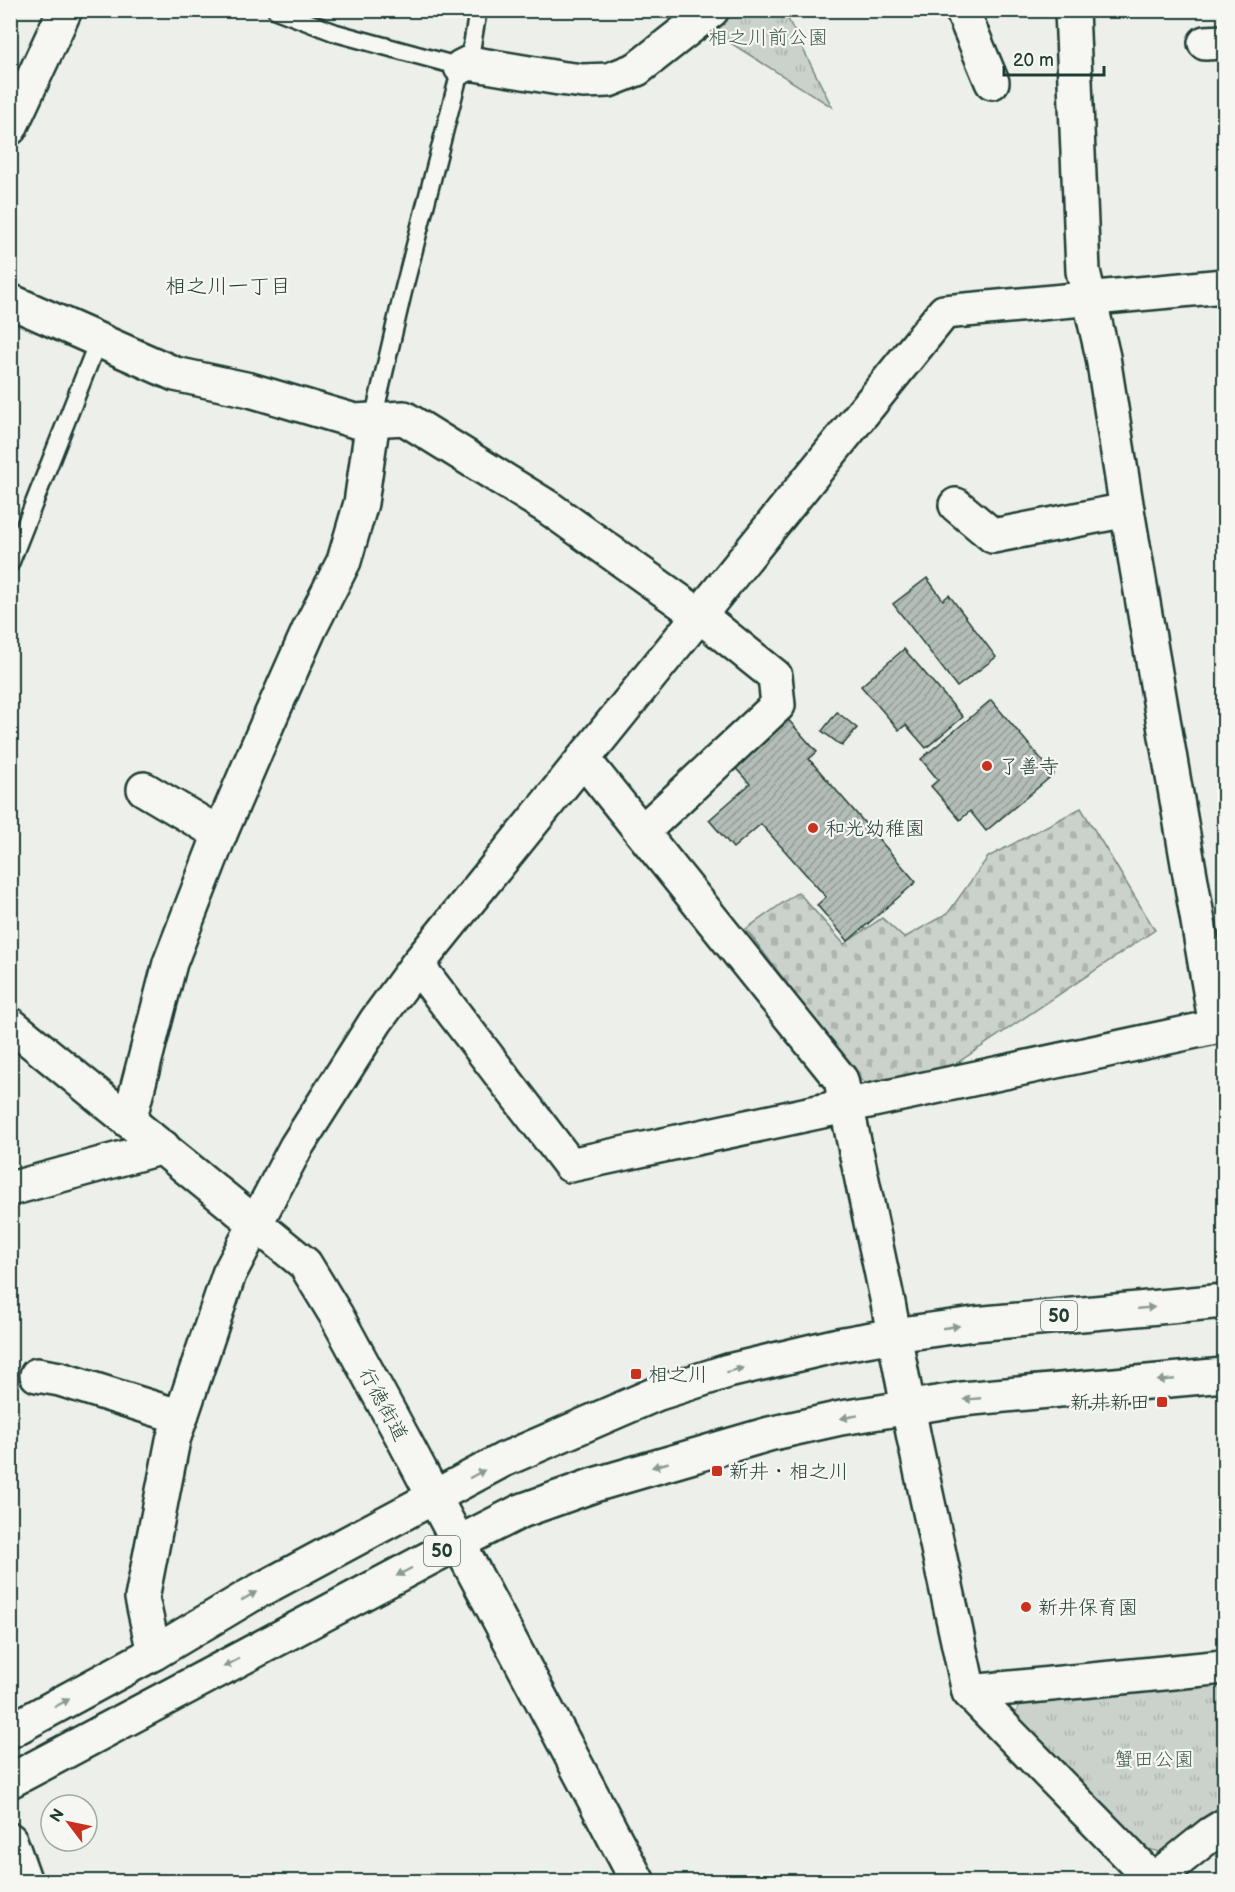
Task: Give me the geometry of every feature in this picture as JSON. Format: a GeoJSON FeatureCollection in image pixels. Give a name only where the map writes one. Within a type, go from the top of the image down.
{"type":"FeatureCollection","features":[{"type":"Feature","properties":{"kind":"street"},"geometry":{"type":"LineString","coordinates":[[10,128],[65,10]]}},
{"type":"Feature","properties":{"kind":"street"},"geometry":{"type":"LineString","coordinates":[[465,65],[583,81],[609,80],[637,69],[712,10]]}},
{"type":"Feature","properties":{"kind":"street"},"geometry":{"type":"LineString","coordinates":[[962,10],[992,82]]}},
{"type":"Feature","properties":{"kind":"street"},"geometry":{"type":"LineString","coordinates":[[417,965],[570,1165],[1220,1025],[1127,510],[1102,357],[1083,271],[1072,10]]}},
{"type":"Feature","properties":{"kind":"street"},"geometry":{"type":"LineString","coordinates":[[154,1653],[142,1598],[173,1440],[229,1274],[296,1147],[376,1021],[417,965],[944,312],[1224,286]]}},
{"type":"Feature","properties":{"kind":"street"},"geometry":{"type":"LineString","coordinates":[[10,301],[175,374],[250,390],[355,421],[404,418],[549,507],[699,615],[775,676],[778,705],[642,832]]}},
{"type":"Feature","properties":{"kind":"street"},"geometry":{"type":"LineString","coordinates":[[129,1121],[170,963],[220,834],[309,630],[344,561],[361,503],[373,420]]}},
{"type":"Feature","properties":{"kind":"street"},"geometry":{"type":"LineString","coordinates":[[956,505],[993,536],[1127,510]]}},
{"type":"Feature","properties":{"kind":"street"},"geometry":{"type":"LineString","coordinates":[[584,759],[841,1080],[907,1407],[969,1692],[1153,1881],[1224,1826]]}},
{"type":"Feature","properties":{"kind":"street"},"geometry":{"type":"LineString","coordinates":[[144,789],[220,834]]}},
{"type":"Feature","properties":{"kind":"street","name":"行徳街道"},"geometry":{"type":"LineString","coordinates":[[10,1024],[305,1264],[336,1315],[638,1881]]}},
{"type":"Feature","properties":{"kind":"street"},"geometry":{"type":"LineString","coordinates":[[10,1189],[163,1147]]}},
{"type":"Feature","properties":{"kind":"street","name":"50"},"geometry":{"type":"LineString","coordinates":[[10,1731],[154,1653],[251,1595],[433,1496],[503,1460],[656,1394],[728,1371],[838,1345],[894,1335],[974,1324],[1224,1301]]}},
{"type":"Feature","properties":{"kind":"street"},"geometry":{"type":"LineString","coordinates":[[37,1375],[60,1379],[181,1417]]}},
{"type":"Feature","properties":{"kind":"street","name":"50"},"geometry":{"type":"LineString","coordinates":[[10,1781],[521,1511],[594,1485],[769,1434],[841,1418],[974,1398],[1224,1375]]}},
{"type":"Feature","properties":{"kind":"street"},"geometry":{"type":"LineString","coordinates":[[969,1692],[1224,1667]]}},
{"type":"Feature","properties":{"kind":"street"},"geometry":{"type":"LineString","coordinates":[[10,1839],[26,1881]]}},
{"type":"Feature","properties":{"kind":"lane"},"geometry":{"type":"LineString","coordinates":[[276,10],[336,33],[465,65]]}},
{"type":"Feature","properties":{"kind":"lane"},"geometry":{"type":"LineString","coordinates":[[373,420],[403,292],[478,10]]}},
{"type":"Feature","properties":{"kind":"lane"},"geometry":{"type":"LineString","coordinates":[[10,564],[98,341]]}},
{"type":"Feature","properties":{"kind":"green space","name":"相之川前公園"},"geometry":{"type":"Polygon","coordinates":[[[734,11],[784,11],[832,107],[710,30],[734,11]]]}},
{"type":"Feature","properties":{"kind":"green space"},"geometry":{"type":"Polygon","coordinates":[[[1081,808],[1155,930],[951,1067],[867,1084],[858,1078],[746,929],[798,892],[844,944],[882,918],[904,938],[948,913],[988,857],[1081,808]]]}},
{"type":"Feature","properties":{"kind":"green space","name":"蟹田公園"},"geometry":{"type":"Polygon","coordinates":[[[1224,1682],[1224,1807],[1201,1821],[1163,1853],[1145,1848],[1014,1718],[1020,1703],[1224,1682]]]}},
{"type":"Feature","properties":{"kind":"building"},"geometry":{"type":"Polygon","coordinates":[[[927,578],[943,600],[949,595],[996,657],[957,687],[893,604],[927,578]]]}},
{"type":"Feature","properties":{"kind":"building"},"geometry":{"type":"Polygon","coordinates":[[[904,649],[963,717],[926,748],[906,725],[899,730],[861,686],[904,649]]]}},
{"type":"Feature","properties":{"kind":"building","name":"了善寺"},"geometry":{"type":"Polygon","coordinates":[[[991,700],[1054,774],[986,831],[970,811],[960,820],[931,786],[938,780],[921,759],[991,700]]]}},
{"type":"Feature","properties":{"kind":"building"},"geometry":{"type":"Polygon","coordinates":[[[837,712],[857,728],[842,746],[822,731],[837,712]]]}},
{"type":"Feature","properties":{"kind":"building"},"geometry":{"type":"Polygon","coordinates":[[[784,715],[817,752],[809,759],[916,882],[848,941],[817,905],[826,897],[761,824],[733,848],[709,820],[750,784],[730,762],[784,715]]]}},
{"type":"Feature","properties":{"kind":"place","name":"了善寺"},"geometry":{"type":"Point","coordinates":[987,766]}},
{"type":"Feature","properties":{"kind":"place","name":"和光幼稚園"},"geometry":{"type":"Point","coordinates":[813,828]}},
{"type":"Feature","properties":{"kind":"place","name":"相之川"},"geometry":{"type":"Point","coordinates":[636,1374]}},
{"type":"Feature","properties":{"kind":"place","name":"新井新田"},"geometry":{"type":"Point","coordinates":[1162,1402]}},
{"type":"Feature","properties":{"kind":"place","name":"新井・相之川"},"geometry":{"type":"Point","coordinates":[717,1471]}},
{"type":"Feature","properties":{"kind":"place","name":"新井保育園"},"geometry":{"type":"Point","coordinates":[1026,1607]}},
{"type":"Feature","properties":{"kind":"district","name":"相之川一丁目"},"geometry":{"type":"Point","coordinates":[228,286]}}]}
